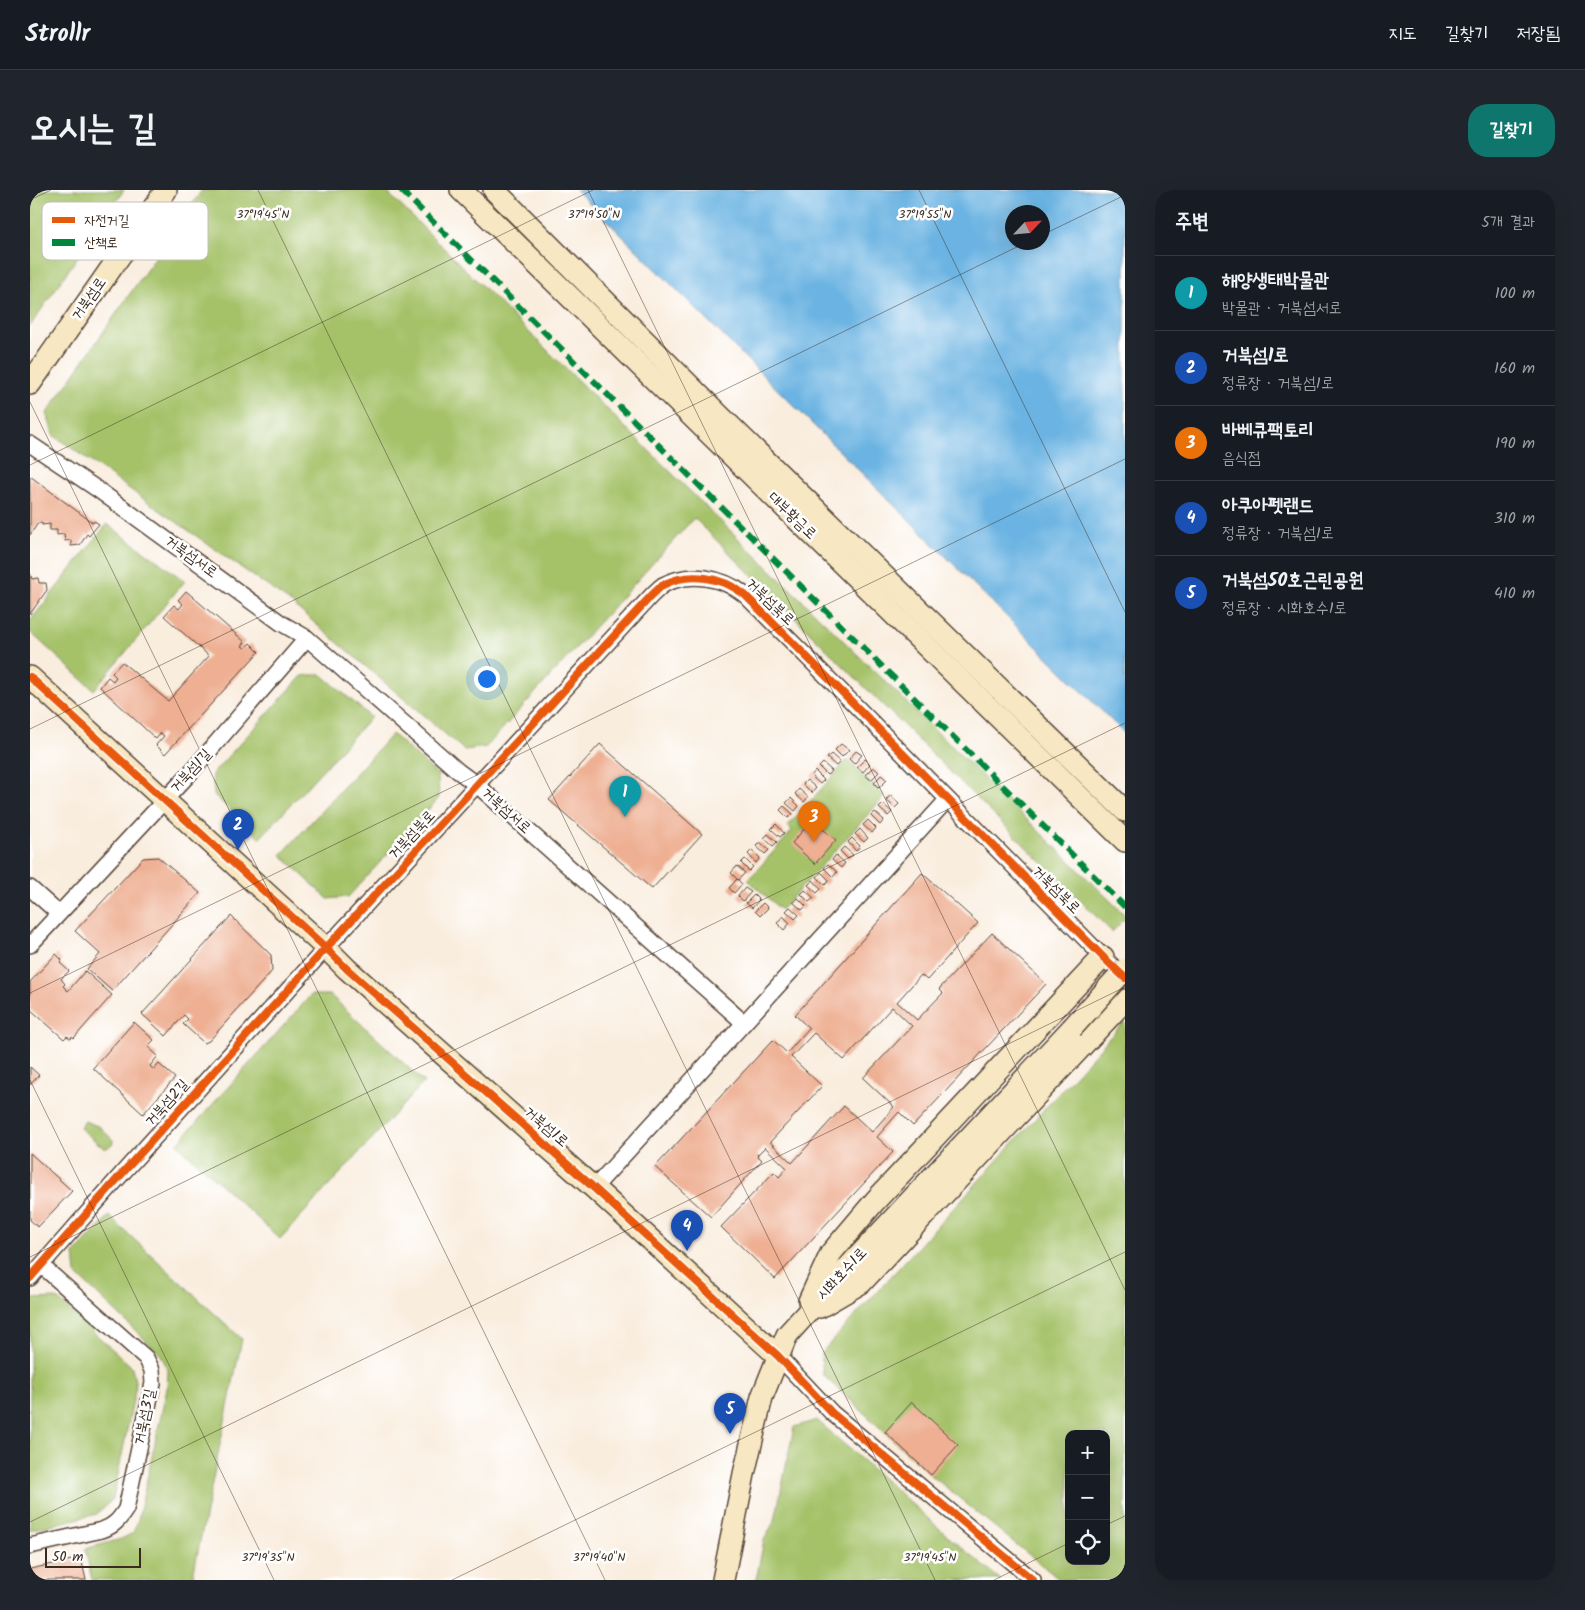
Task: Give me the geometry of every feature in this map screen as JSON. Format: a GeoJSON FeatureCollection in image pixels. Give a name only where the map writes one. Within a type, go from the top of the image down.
{"type":"FeatureCollection","features":[{"type":"Feature","properties":{"kind":"main road","name":"거북섬로"},"geometry":{"type":"LineString","coordinates":[[158,202],[166,190]]}},
{"type":"Feature","properties":{"kind":"main road","name":"대부황금로"},"geometry":{"type":"LineString","coordinates":[[461,190],[1125,841]]}},
{"type":"Feature","properties":{"kind":"main road","name":"대부황금로"},"geometry":{"type":"LineString","coordinates":[[494,190],[720,416],[1125,811]]}},
{"type":"Feature","properties":{"kind":"main road","name":"거북섬로"},"geometry":{"type":"LineString","coordinates":[[30,384],[117,260]]}},
{"type":"Feature","properties":{"kind":"main road","name":"거북섬1로"},"geometry":{"type":"LineString","coordinates":[[30,677],[165,799],[354,976],[594,1188],[778,1356]]}},
{"type":"Feature","properties":{"kind":"main road"},"geometry":{"type":"LineString","coordinates":[[802,1317],[830,1253],[882,1194],[1102,957]]}},
{"type":"Feature","properties":{"kind":"main road","name":"시화호수1로"},"geometry":{"type":"LineString","coordinates":[[723,1580],[744,1474],[762,1397],[787,1335],[1125,970]]}},
{"type":"Feature","properties":{"kind":"main road"},"geometry":{"type":"LineString","coordinates":[[802,1317],[861,1283],[1125,1000]]}},
{"type":"Feature","properties":{"kind":"street","name":"거북섬서로"},"geometry":{"type":"LineString","coordinates":[[30,444],[97,489],[281,623],[307,638],[458,771],[477,785],[744,1023]]}},
{"type":"Feature","properties":{"kind":"street","name":"거북섬북로"},"geometry":{"type":"LineString","coordinates":[[326,948],[651,596],[662,586],[680,579],[700,577],[724,582],[735,587],[745,596],[1125,978]]}},
{"type":"Feature","properties":{"kind":"street","name":"거북섬1길"},"geometry":{"type":"LineString","coordinates":[[30,945],[197,765],[307,638]]}},
{"type":"Feature","properties":{"kind":"street"},"geometry":{"type":"LineString","coordinates":[[594,1188],[947,800]]}},
{"type":"Feature","properties":{"kind":"street"},"geometry":{"type":"LineString","coordinates":[[30,888],[58,914]]}},
{"type":"Feature","properties":{"kind":"street","name":"거북섬2길"},"geometry":{"type":"LineString","coordinates":[[30,1278],[326,948]]}},
{"type":"Feature","properties":{"kind":"street","name":"거북섬3길"},"geometry":{"type":"LineString","coordinates":[[30,1546],[102,1530],[111,1527],[119,1520],[126,1509],[153,1382],[152,1370],[146,1358],[42,1266]]}},
{"type":"Feature","properties":{"kind":"street"},"geometry":{"type":"LineString","coordinates":[[778,1356],[832,1413],[1033,1580]]}},
{"type":"Feature","properties":{"kind":"green space"},"geometry":{"type":"Polygon","coordinates":[[[30,190],[124,190],[116,202],[42,202],[42,260],[76,260],[30,326],[30,190]]]}},
{"type":"Feature","properties":{"kind":"green space"},"geometry":{"type":"Polygon","coordinates":[[[202,190],[385,190],[704,505],[1125,915],[1125,919],[1112,932],[694,518],[486,747],[464,750],[290,602],[53,435],[47,413],[153,260],[208,260],[208,202],[194,202],[202,190]]]}},
{"type":"Feature","properties":{"kind":"green space"},"geometry":{"type":"Polygon","coordinates":[[[107,524],[185,581],[94,690],[30,632],[30,621],[107,524]]]}},
{"type":"Feature","properties":{"kind":"green space"},"geometry":{"type":"Polygon","coordinates":[[[321,674],[371,717],[260,838],[214,795],[212,774],[302,676],[321,674]]]}},
{"type":"Feature","properties":{"kind":"green space"},"geometry":{"type":"Polygon","coordinates":[[[392,734],[438,775],[439,798],[348,897],[328,899],[281,855],[392,734]]]}},
{"type":"Feature","properties":{"kind":"green space"},"geometry":{"type":"Polygon","coordinates":[[[847,760],[885,796],[781,910],[748,880],[792,831],[788,826],[847,760]]]}},
{"type":"Feature","properties":{"kind":"green space"},"geometry":{"type":"Polygon","coordinates":[[[311,995],[330,995],[424,1082],[280,1239],[177,1144],[311,995]]]}},
{"type":"Feature","properties":{"kind":"green space"},"geometry":{"type":"Polygon","coordinates":[[[1125,1023],[1125,1580],[1060,1580],[931,1475],[823,1375],[821,1353],[1125,1023]]]}},
{"type":"Feature","properties":{"kind":"green space"},"geometry":{"type":"Polygon","coordinates":[[[85,1121],[100,1127],[113,1140],[113,1143],[104,1148],[80,1128],[85,1121]]]}},
{"type":"Feature","properties":{"kind":"green space"},"geometry":{"type":"Polygon","coordinates":[[[109,1216],[242,1339],[192,1580],[92,1580],[85,1549],[121,1539],[133,1533],[138,1520],[167,1388],[168,1370],[161,1355],[76,1274],[74,1254],[109,1216]]]}},
{"type":"Feature","properties":{"kind":"green space"},"geometry":{"type":"Polygon","coordinates":[[[56,1298],[132,1367],[136,1386],[113,1499],[97,1514],[30,1530],[30,1302],[33,1299],[56,1298]]]}},
{"type":"Feature","properties":{"kind":"green space"},"geometry":{"type":"Polygon","coordinates":[[[817,1420],[950,1538],[1001,1580],[756,1580],[764,1540],[775,1520],[794,1427],[817,1420]]]}},
{"type":"Feature","properties":{"kind":"water"},"geometry":{"type":"Polygon","coordinates":[[[576,190],[1125,190],[1125,734],[576,190]]]}},
{"type":"Feature","properties":{"kind":"building"},"geometry":{"type":"Polygon","coordinates":[[[30,476],[93,523],[94,521],[99,524],[89,536],[87,534],[80,545],[71,546],[71,540],[65,541],[64,534],[57,535],[57,530],[50,530],[50,524],[42,525],[42,523],[38,523],[30,535],[30,476]]]}},
{"type":"Feature","properties":{"kind":"building"},"geometry":{"type":"Polygon","coordinates":[[[30,573],[32,579],[38,578],[39,583],[46,583],[47,590],[30,614],[30,573]]]}},
{"type":"Feature","properties":{"kind":"building"},"geometry":{"type":"Polygon","coordinates":[[[186,591],[245,642],[242,646],[245,648],[250,643],[259,652],[165,754],[156,745],[164,736],[161,733],[156,739],[100,687],[108,677],[113,681],[116,677],[112,673],[122,662],[168,701],[209,656],[164,616],[174,605],[179,609],[183,604],[178,600],[186,591]]]}},
{"type":"Feature","properties":{"kind":"building"},"geometry":{"type":"Polygon","coordinates":[[[600,744],[702,834],[652,889],[549,800],[600,744]]]}},
{"type":"Feature","properties":{"kind":"building"},"geometry":{"type":"Polygon","coordinates":[[[841,744],[849,750],[842,757],[835,750],[841,744]]]}},
{"type":"Feature","properties":{"kind":"building"},"geometry":{"type":"Polygon","coordinates":[[[856,751],[862,755],[854,764],[849,759],[856,751]]]}},
{"type":"Feature","properties":{"kind":"building"},"geometry":{"type":"Polygon","coordinates":[[[831,754],[840,762],[836,766],[827,758],[831,754]]]}},
{"type":"Feature","properties":{"kind":"building"},"geometry":{"type":"Polygon","coordinates":[[[865,759],[870,764],[863,772],[857,767],[865,759]]]}},
{"type":"Feature","properties":{"kind":"building"},"geometry":{"type":"Polygon","coordinates":[[[823,763],[832,771],[827,775],[819,767],[823,763]]]}},
{"type":"Feature","properties":{"kind":"building"},"geometry":{"type":"Polygon","coordinates":[[[873,767],[879,772],[871,780],[865,775],[873,767]]]}},
{"type":"Feature","properties":{"kind":"building"},"geometry":{"type":"Polygon","coordinates":[[[815,771],[824,780],[820,784],[811,776],[815,771]]]}},
{"type":"Feature","properties":{"kind":"building"},"geometry":{"type":"Polygon","coordinates":[[[881,775],[887,780],[879,788],[874,783],[881,775]]]}},
{"type":"Feature","properties":{"kind":"building"},"geometry":{"type":"Polygon","coordinates":[[[807,780],[816,788],[812,793],[803,784],[807,780]]]}},
{"type":"Feature","properties":{"kind":"building"},"geometry":{"type":"Polygon","coordinates":[[[799,789],[808,797],[804,802],[795,794],[799,789]]]}},
{"type":"Feature","properties":{"kind":"building"},"geometry":{"type":"Polygon","coordinates":[[[891,795],[899,804],[895,808],[886,800],[891,795]]]}},
{"type":"Feature","properties":{"kind":"building"},"geometry":{"type":"Polygon","coordinates":[[[791,798],[799,806],[795,811],[786,803],[791,798]]]}},
{"type":"Feature","properties":{"kind":"building"},"geometry":{"type":"Polygon","coordinates":[[[883,804],[892,812],[888,816],[879,808],[883,804]]]}},
{"type":"Feature","properties":{"kind":"building"},"geometry":{"type":"Polygon","coordinates":[[[784,806],[793,814],[788,818],[780,810],[784,806]]]}},
{"type":"Feature","properties":{"kind":"building"},"geometry":{"type":"Polygon","coordinates":[[[875,812],[884,820],[880,825],[871,816],[875,812]]]}},
{"type":"Feature","properties":{"kind":"building"},"geometry":{"type":"Polygon","coordinates":[[[812,820],[836,840],[815,864],[792,843],[812,820]]]}},
{"type":"Feature","properties":{"kind":"building"},"geometry":{"type":"Polygon","coordinates":[[[868,820],[876,828],[872,833],[863,825],[868,820]]]}},
{"type":"Feature","properties":{"kind":"building"},"geometry":{"type":"Polygon","coordinates":[[[776,824],[784,833],[780,837],[771,829],[776,824]]]}},
{"type":"Feature","properties":{"kind":"building"},"geometry":{"type":"Polygon","coordinates":[[[860,829],[868,838],[864,842],[855,834],[860,829]]]}},
{"type":"Feature","properties":{"kind":"building"},"geometry":{"type":"Polygon","coordinates":[[[768,834],[777,842],[773,846],[764,838],[768,834]]]}},
{"type":"Feature","properties":{"kind":"building"},"geometry":{"type":"Polygon","coordinates":[[[852,838],[860,846],[856,851],[848,842],[852,838]]]}},
{"type":"Feature","properties":{"kind":"building"},"geometry":{"type":"Polygon","coordinates":[[[760,842],[769,850],[765,854],[756,846],[760,842]]]}},
{"type":"Feature","properties":{"kind":"building"},"geometry":{"type":"Polygon","coordinates":[[[844,847],[853,855],[848,859],[840,851],[844,847]]]}},
{"type":"Feature","properties":{"kind":"building"},"geometry":{"type":"Polygon","coordinates":[[[752,850],[760,858],[756,863],[748,854],[752,850]]]}},
{"type":"Feature","properties":{"kind":"building"},"geometry":{"type":"Polygon","coordinates":[[[836,855],[845,863],[841,868],[832,860],[836,855]]]}},
{"type":"Feature","properties":{"kind":"building"},"geometry":{"type":"Polygon","coordinates":[[[158,857],[200,893],[112,991],[87,969],[100,954],[75,931],[143,858],[158,857]]]}},
{"type":"Feature","properties":{"kind":"building"},"geometry":{"type":"Polygon","coordinates":[[[745,859],[753,867],[749,871],[741,863],[745,859]]]}},
{"type":"Feature","properties":{"kind":"building"},"geometry":{"type":"Polygon","coordinates":[[[828,864],[837,872],[833,877],[824,868],[828,864]]]}},
{"type":"Feature","properties":{"kind":"building"},"geometry":{"type":"Polygon","coordinates":[[[737,866],[745,873],[738,880],[731,873],[737,866]]]}},
{"type":"Feature","properties":{"kind":"building"},"geometry":{"type":"Polygon","coordinates":[[[821,872],[829,880],[825,885],[817,877],[821,872]]]}},
{"type":"Feature","properties":{"kind":"building"},"geometry":{"type":"Polygon","coordinates":[[[922,873],[978,923],[927,980],[921,975],[897,1002],[917,1020],[943,993],[939,989],[992,933],[1046,984],[913,1126],[899,1112],[877,1137],[893,1152],[775,1279],[721,1227],[774,1172],[779,1177],[787,1168],[765,1147],[757,1155],[762,1160],[711,1217],[655,1167],[773,1040],[787,1053],[809,1028],[795,1015],[922,873]],[[892,1007],[844,1060],[814,1033],[791,1057],[822,1086],[770,1142],[792,1163],[844,1106],[872,1132],[894,1107],[863,1078],[912,1026],[892,1007]]]}},
{"type":"Feature","properties":{"kind":"building"},"geometry":{"type":"Polygon","coordinates":[[[737,879],[742,884],[734,893],[729,888],[737,879]]]}},
{"type":"Feature","properties":{"kind":"building"},"geometry":{"type":"Polygon","coordinates":[[[813,880],[821,889],[817,893],[808,885],[813,880]]]}},
{"type":"Feature","properties":{"kind":"building"},"geometry":{"type":"Polygon","coordinates":[[[745,888],[751,892],[743,901],[738,896],[745,888]]]}},
{"type":"Feature","properties":{"kind":"building"},"geometry":{"type":"Polygon","coordinates":[[[805,890],[814,898],[809,902],[801,894],[805,890]]]}},
{"type":"Feature","properties":{"kind":"building"},"geometry":{"type":"Polygon","coordinates":[[[754,895],[759,900],[752,908],[746,903],[754,895]]]}},
{"type":"Feature","properties":{"kind":"building"},"geometry":{"type":"Polygon","coordinates":[[[798,898],[806,906],[802,910],[793,902],[798,898]]]}},
{"type":"Feature","properties":{"kind":"building"},"geometry":{"type":"Polygon","coordinates":[[[763,903],[768,908],[760,916],[755,911],[763,903]]]}},
{"type":"Feature","properties":{"kind":"building"},"geometry":{"type":"Polygon","coordinates":[[[790,907],[799,915],[795,919],[786,911],[790,907]]]}},
{"type":"Feature","properties":{"kind":"building"},"geometry":{"type":"Polygon","coordinates":[[[231,916],[271,955],[272,971],[209,1041],[204,1043],[183,1024],[188,1019],[184,1015],[166,1036],[142,1014],[231,916]]]}},
{"type":"Feature","properties":{"kind":"building"},"geometry":{"type":"Polygon","coordinates":[[[783,916],[790,923],[784,930],[777,923],[783,916]]]}},
{"type":"Feature","properties":{"kind":"building"},"geometry":{"type":"Polygon","coordinates":[[[56,954],[62,960],[60,963],[69,971],[61,979],[65,984],[63,986],[68,991],[85,971],[112,995],[74,1038],[72,1036],[71,1039],[67,1036],[64,1039],[30,1009],[30,982],[56,954]]]}},
{"type":"Feature","properties":{"kind":"building"},"geometry":{"type":"Polygon","coordinates":[[[134,1022],[154,1040],[149,1045],[149,1048],[158,1056],[150,1066],[154,1070],[159,1064],[175,1078],[143,1114],[93,1068],[134,1022]]]}},
{"type":"Feature","properties":{"kind":"building"},"geometry":{"type":"Polygon","coordinates":[[[30,1067],[39,1075],[30,1085],[30,1067]]]}},
{"type":"Feature","properties":{"kind":"building"},"geometry":{"type":"Polygon","coordinates":[[[30,1153],[72,1191],[38,1227],[30,1220],[30,1153]]]}},
{"type":"Feature","properties":{"kind":"building"},"geometry":{"type":"Polygon","coordinates":[[[912,1402],[958,1445],[931,1475],[885,1432],[912,1402]]]}},
{"type":"Feature","properties":{"kind":"building"},"geometry":{"type":"Polygon","coordinates":[[[81,1558],[86,1580],[30,1580],[30,1569],[81,1558]]]}},
{"type":"Feature","properties":{"kind":"marked path"},"geometry":{"type":"LineString","coordinates":[[401,190],[1125,907]]}},
{"type":"Feature","properties":{"kind":"cycle path"},"geometry":{"type":"LineString","coordinates":[[30,1278],[326,948],[651,596],[663,585],[673,581],[684,578],[706,578],[727,584],[745,595],[1125,978]]}},
{"type":"Feature","properties":{"kind":"cycle path"},"geometry":{"type":"LineString","coordinates":[[30,677],[347,969],[594,1188],[778,1356],[832,1413],[1033,1580]]}},
{"type":"Feature","properties":{"kind":"place","name":"해양생태박물관"},"geometry":{"type":"Point","coordinates":[625,817]}},
{"type":"Feature","properties":{"kind":"place","name":"바베큐팩토리"},"geometry":{"type":"Point","coordinates":[814,842]}},
{"type":"Feature","properties":{"kind":"place","name":"거북섬1로"},"geometry":{"type":"Point","coordinates":[238,850]}},
{"type":"Feature","properties":{"kind":"place","name":"아쿠아펫랜드"},"geometry":{"type":"Point","coordinates":[687,1251]}},
{"type":"Feature","properties":{"kind":"place","name":"거북섬50호근린공원"},"geometry":{"type":"Point","coordinates":[730,1434]}}]}
